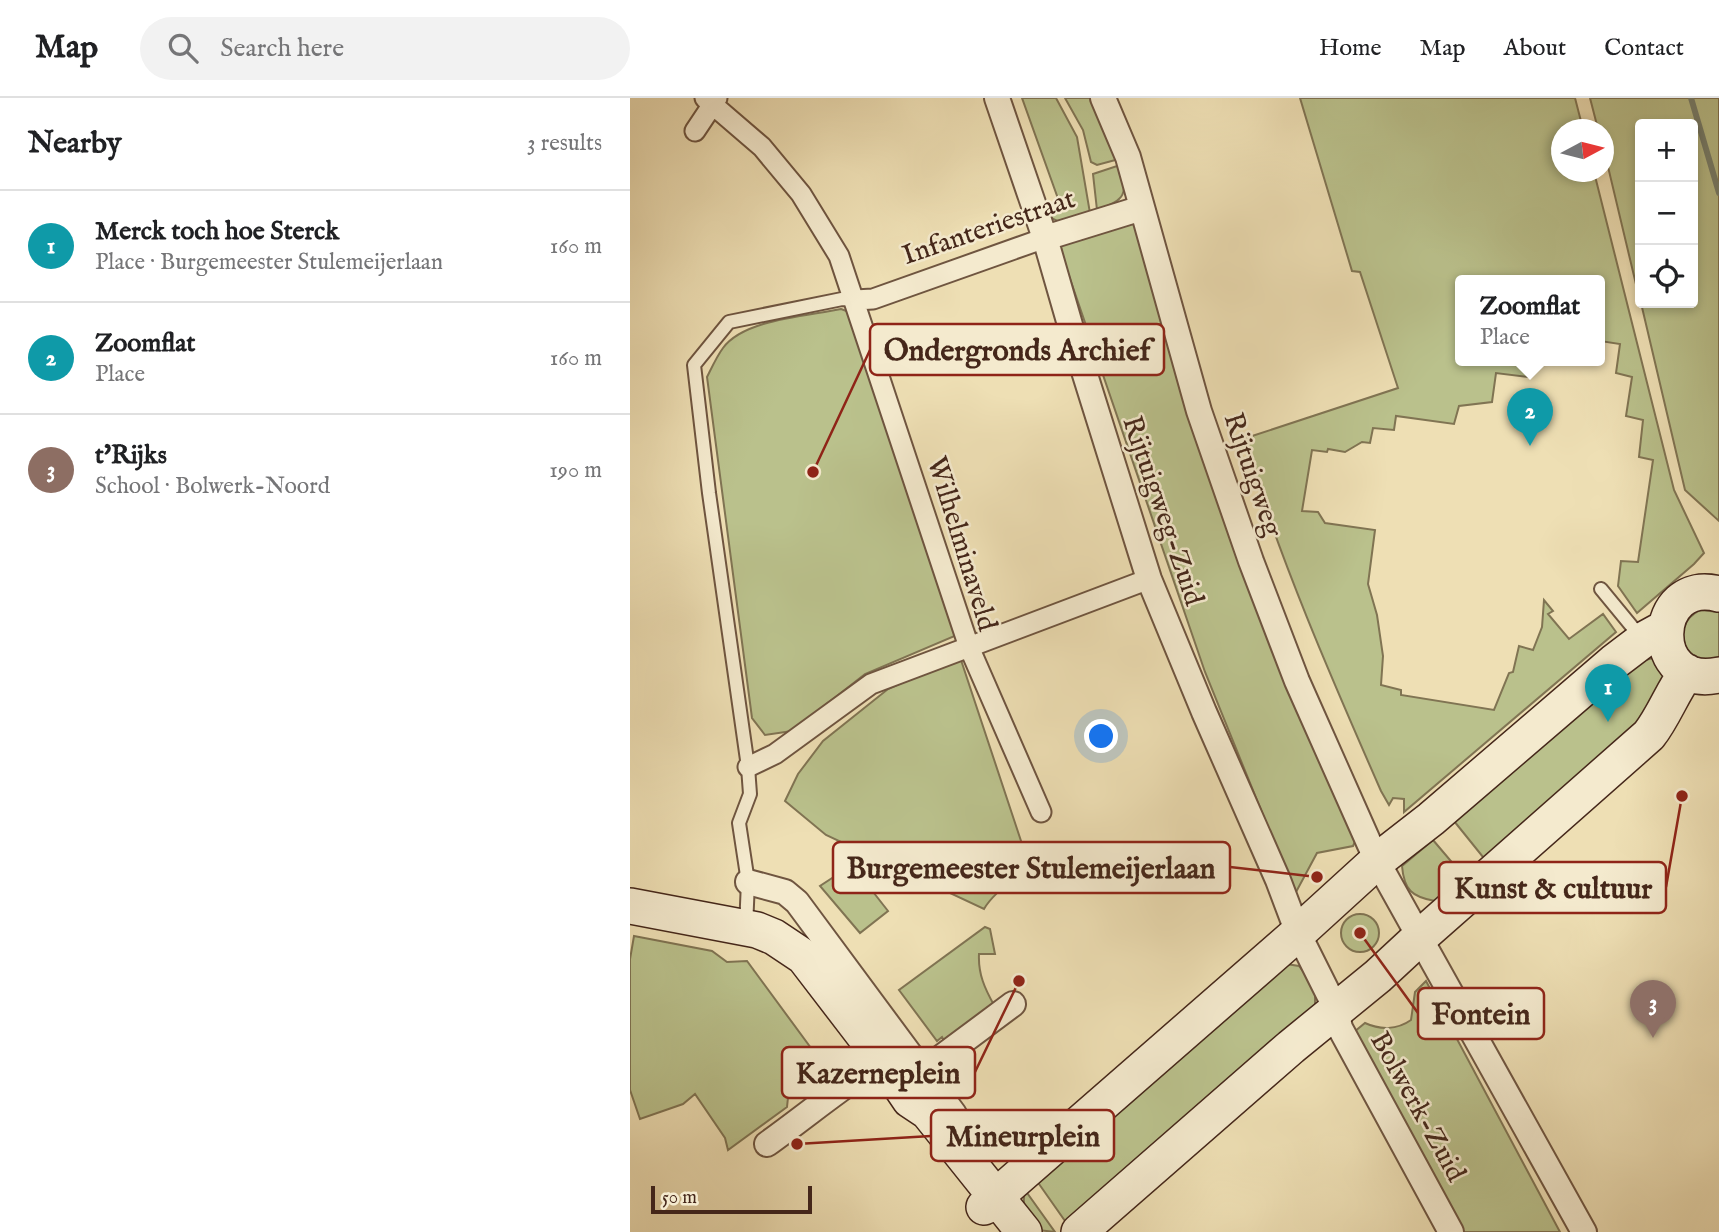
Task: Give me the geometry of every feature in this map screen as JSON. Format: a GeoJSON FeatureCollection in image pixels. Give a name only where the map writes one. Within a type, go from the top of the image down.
{"type":"FeatureCollection","features":[{"type":"Feature","properties":{"kind":"main road"},"geometry":{"type":"LineString","coordinates":[[994,1212],[1377,861],[1654,634],[1682,600],[1697,593],[1719,594]]}},
{"type":"Feature","properties":{"kind":"main road"},"geometry":{"type":"LineString","coordinates":[[1654,634],[1665,639],[1670,656],[1703,674]]}},
{"type":"Feature","properties":{"kind":"main road"},"geometry":{"type":"LineString","coordinates":[[1079,1232],[1336,1009],[1378,976],[1649,736],[1657,726],[1676,687],[1703,674]]}},
{"type":"Feature","properties":{"kind":"main road"},"geometry":{"type":"LineString","coordinates":[[630,906],[746,927],[774,937],[804,957],[883,1060],[916,1085],[928,1112],[960,1150],[994,1212]]}},
{"type":"Feature","properties":{"kind":"main road"},"geometry":{"type":"LineString","coordinates":[[916,1085],[913,1117],[994,1212],[1024,1232]]}},
{"type":"Feature","properties":{"kind":"street","name":"Rijtuigweg-Zuid"},"geometry":{"type":"LineString","coordinates":[[997,98],[1045,238],[1149,579],[1278,880],[1298,933]]}},
{"type":"Feature","properties":{"kind":"street","name":"Rijtuigweg"},"geometry":{"type":"LineString","coordinates":[[1103,98],[1128,157],[1199,411],[1251,561],[1297,681],[1377,861],[1584,1232]]}},
{"type":"Feature","properties":{"kind":"street"},"geometry":{"type":"LineString","coordinates":[[695,131],[712,100]]}},
{"type":"Feature","properties":{"kind":"street","name":"Wilhelminaveld"},"geometry":{"type":"LineString","coordinates":[[712,100],[762,147],[801,194],[839,256],[969,647],[871,684],[775,754],[748,767]]}},
{"type":"Feature","properties":{"kind":"street","name":"Infanteriestraat"},"geometry":{"type":"LineString","coordinates":[[855,300],[873,299],[1045,238],[1142,208]]}},
{"type":"Feature","properties":{"kind":"street"},"geometry":{"type":"LineString","coordinates":[[1041,812],[969,647],[1149,579]]}},
{"type":"Feature","properties":{"kind":"street"},"geometry":{"type":"LineString","coordinates":[[748,882],[785,892],[797,902],[916,1085],[1013,1004]]}},
{"type":"Feature","properties":{"kind":"street","name":"Bolwerk-Zuid"},"geometry":{"type":"LineString","coordinates":[[1298,933],[1336,1009],[1340,1028],[1451,1232]]}},
{"type":"Feature","properties":{"kind":"street"},"geometry":{"type":"LineString","coordinates":[[767,1144],[854,1078],[883,1060]]}},
{"type":"Feature","properties":{"kind":"lane"},"geometry":{"type":"LineString","coordinates":[[746,927],[748,882],[740,823],[750,794],[748,767],[709,493],[694,365],[729,322],[842,299],[855,300]]}},
{"type":"Feature","properties":{"kind":"lane"},"geometry":{"type":"LineString","coordinates":[[1601,589],[1654,634]]}},
{"type":"Feature","properties":{"kind":"green space"},"geometry":{"type":"Polygon","coordinates":[[[1022,98],[1056,98],[1077,137],[1090,213],[1061,221],[1051,218],[1047,213],[1050,209],[1061,207],[1022,98]]]}},
{"type":"Feature","properties":{"kind":"green space"},"geometry":{"type":"Polygon","coordinates":[[[1065,98],[1098,98],[1119,159],[1097,165],[1091,162],[1083,130],[1065,98]]]}},
{"type":"Feature","properties":{"kind":"green space"},"geometry":{"type":"Polygon","coordinates":[[[1300,98],[1575,98],[1580,119],[1551,119],[1551,182],[1597,182],[1674,490],[1704,553],[1637,613],[1618,586],[1621,561],[1638,562],[1653,460],[1639,457],[1643,420],[1626,416],[1632,377],[1616,373],[1620,344],[1605,342],[1605,275],[1455,275],[1455,366],[1530,366],[1528,377],[1496,373],[1492,402],[1459,406],[1454,424],[1396,416],[1394,430],[1373,428],[1370,443],[1362,442],[1345,452],[1312,450],[1302,511],[1318,512],[1325,523],[1375,530],[1368,584],[1377,615],[1383,656],[1381,685],[1401,690],[1401,695],[1494,710],[1509,673],[1513,672],[1519,646],[1533,650],[1542,627],[1544,600],[1553,611],[1548,614],[1569,639],[1603,614],[1616,632],[1404,812],[1404,799],[1393,798],[1389,805],[1381,791],[1343,704],[1289,573],[1243,439],[1398,388],[1360,272],[1352,271],[1300,98]]]}},
{"type":"Feature","properties":{"kind":"green space"},"geometry":{"type":"Polygon","coordinates":[[[1590,98],[1719,98],[1719,521],[1685,490],[1642,308],[1698,308],[1698,119],[1635,119],[1635,280],[1612,182],[1614,182],[1614,119],[1595,119],[1590,98]]]}},
{"type":"Feature","properties":{"kind":"green space"},"geometry":{"type":"Polygon","coordinates":[[[1120,165],[1124,183],[1122,195],[1114,203],[1097,210],[1093,174],[1120,165]]]}},
{"type":"Feature","properties":{"kind":"green space"},"geometry":{"type":"Polygon","coordinates":[[[1135,222],[1358,835],[1353,846],[1317,853],[1295,894],[1205,672],[1057,241],[1135,222]]]}},
{"type":"Feature","properties":{"kind":"green space"},"geometry":{"type":"Polygon","coordinates":[[[841,309],[852,313],[957,635],[865,674],[792,731],[765,735],[752,718],[707,377],[723,348],[746,331],[778,320],[841,309]]]}},
{"type":"Feature","properties":{"kind":"green space"},"geometry":{"type":"Polygon","coordinates":[[[1700,610],[1719,612],[1719,657],[1697,657],[1685,644],[1685,626],[1690,617],[1700,610]]]}},
{"type":"Feature","properties":{"kind":"green space"},"geometry":{"type":"Polygon","coordinates":[[[1659,656],[1669,671],[1650,713],[1487,862],[1454,821],[1633,664],[1659,656]]]}},
{"type":"Feature","properties":{"kind":"green space"},"geometry":{"type":"Polygon","coordinates":[[[960,657],[1029,865],[999,891],[984,909],[826,835],[785,801],[798,774],[823,741],[888,689],[960,657]]]}},
{"type":"Feature","properties":{"kind":"green space"},"geometry":{"type":"Polygon","coordinates":[[[1433,840],[1467,880],[1435,901],[1420,897],[1407,887],[1402,866],[1433,840]]]}},
{"type":"Feature","properties":{"kind":"green space"},"geometry":{"type":"Polygon","coordinates":[[[852,865],[888,911],[860,933],[820,886],[852,865]]]}},
{"type":"Feature","properties":{"kind":"green space"},"geometry":{"type":"Polygon","coordinates":[[[1360,914],[1374,919],[1379,933],[1374,947],[1360,952],[1346,947],[1341,933],[1346,919],[1360,914]]]}},
{"type":"Feature","properties":{"kind":"green space"},"geometry":{"type":"Polygon","coordinates":[[[985,927],[990,929],[995,954],[979,954],[980,968],[994,1005],[945,1043],[942,1037],[937,1041],[899,990],[985,927]]]}},
{"type":"Feature","properties":{"kind":"green space"},"geometry":{"type":"Polygon","coordinates":[[[634,936],[712,951],[727,962],[747,961],[822,1063],[789,1088],[787,1107],[728,1150],[725,1138],[695,1094],[683,1104],[640,1119],[630,1090],[630,959],[634,936]]]}},
{"type":"Feature","properties":{"kind":"green space"},"geometry":{"type":"Polygon","coordinates":[[[1273,962],[1299,966],[1315,987],[1315,1020],[1070,1228],[1032,1174],[1273,962]]]}},
{"type":"Feature","properties":{"kind":"green space"},"geometry":{"type":"Polygon","coordinates":[[[1426,981],[1560,1232],[1464,1232],[1354,1032],[1365,1023],[1388,1028],[1411,1020],[1415,992],[1426,981]]]}},
{"type":"Feature","properties":{"kind":"green space"},"geometry":{"type":"Polygon","coordinates":[[[1025,1190],[1055,1232],[1038,1230],[1024,1207],[1025,1190]]]}},
{"type":"Feature","properties":{"kind":"waterway"},"geometry":{"type":"LineString","coordinates":[[1691,98],[1719,193]]}},
{"type":"Feature","properties":{"kind":"place","name":"Zoomflat"},"geometry":{"type":"Point","coordinates":[1530,446]}},
{"type":"Feature","properties":{"kind":"place","name":"Ondergronds Archief"},"geometry":{"type":"Point","coordinates":[813,472]}},
{"type":"Feature","properties":{"kind":"place","name":"Merck toch hoe Sterck"},"geometry":{"type":"Point","coordinates":[1608,722]}},
{"type":"Feature","properties":{"kind":"place","name":"Kunst & cultuur"},"geometry":{"type":"Point","coordinates":[1682,796]}},
{"type":"Feature","properties":{"kind":"place","name":"Burgemeester Stulemeijerlaan"},"geometry":{"type":"Point","coordinates":[1317,877]}},
{"type":"Feature","properties":{"kind":"place","name":"Fontein"},"geometry":{"type":"Point","coordinates":[1360,933]}},
{"type":"Feature","properties":{"kind":"place","name":"Kazerneplein"},"geometry":{"type":"Point","coordinates":[1019,981]}},
{"type":"Feature","properties":{"kind":"place","name":"t'Rijks"},"geometry":{"type":"Point","coordinates":[1653,1038]}},
{"type":"Feature","properties":{"kind":"place","name":"Mineurplein"},"geometry":{"type":"Point","coordinates":[797,1144]}}]}
